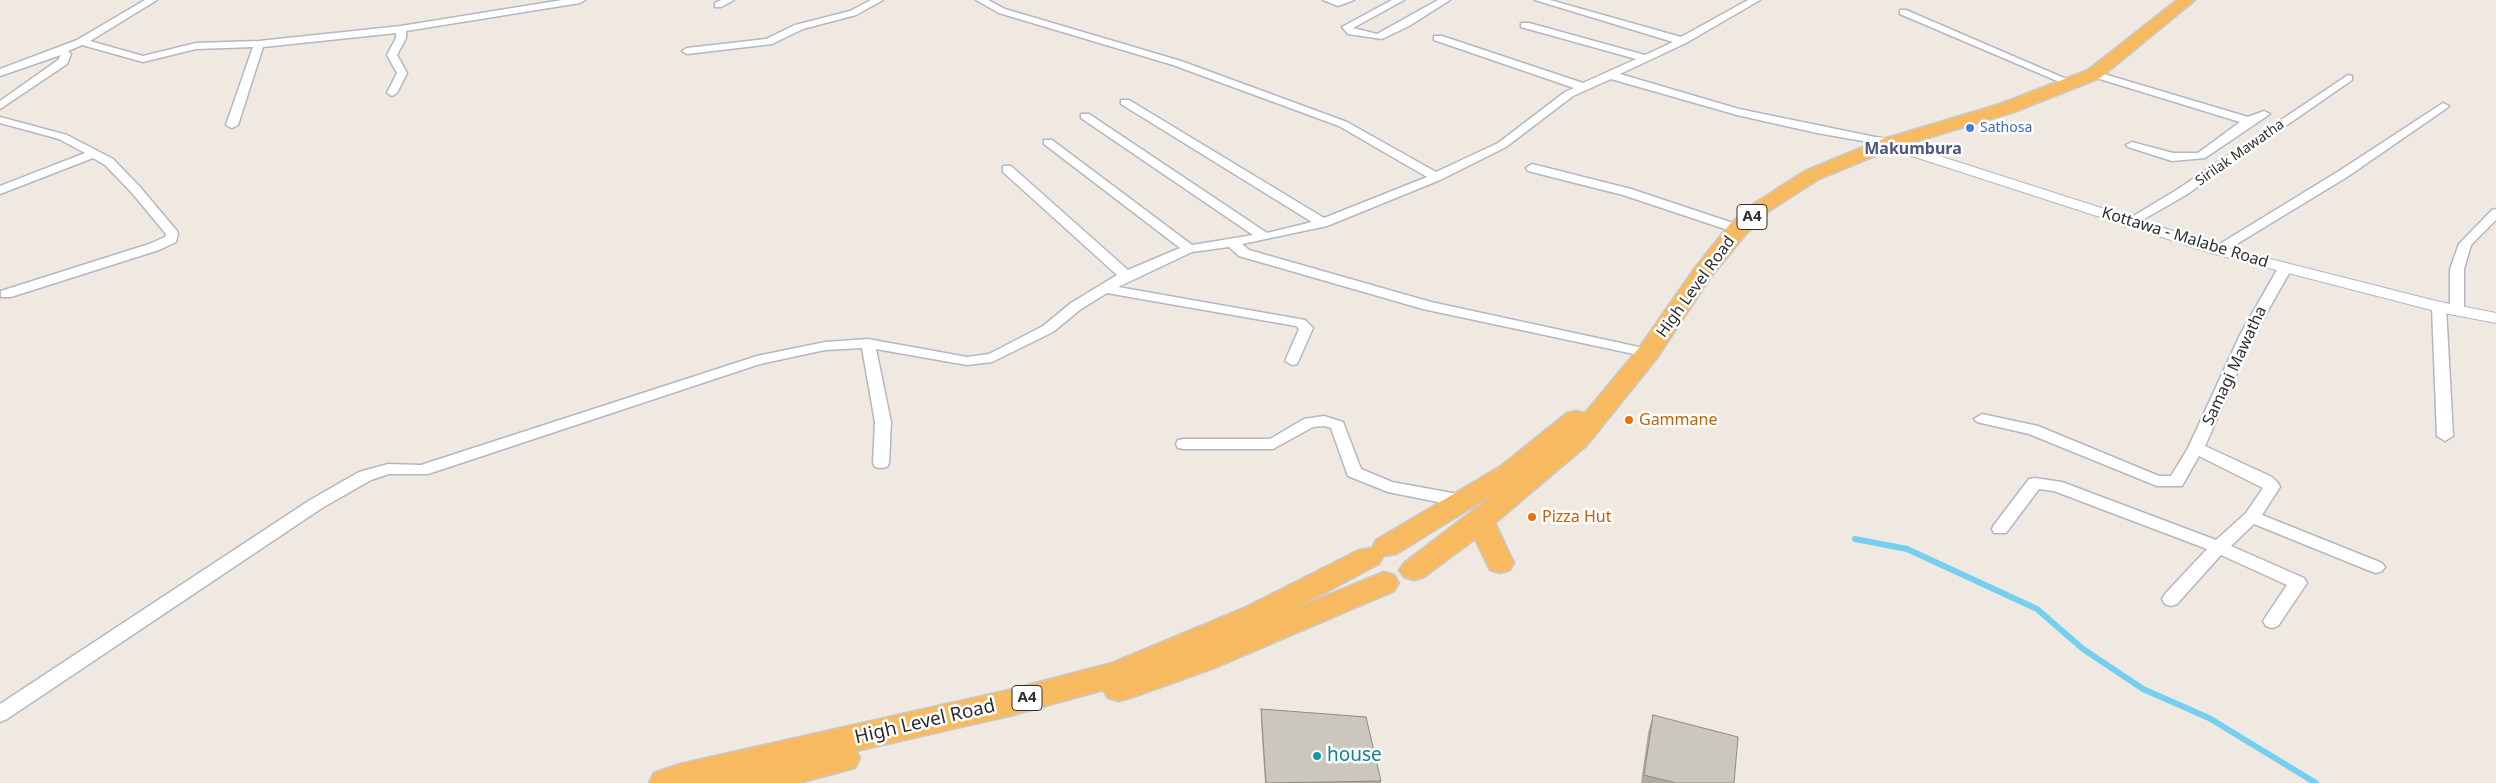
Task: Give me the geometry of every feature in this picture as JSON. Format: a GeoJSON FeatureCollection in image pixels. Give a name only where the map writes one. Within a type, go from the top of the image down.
{"type":"FeatureCollection","features":[{"type":"Feature","properties":{"kind":"highway","name":"High Level Road"},"geometry":{"type":"LineString","coordinates":[[1642,352],[1738,229],[1762,207],[1812,175],[1883,142],[2008,108],[2094,74],[2178,1]]}},
{"type":"Feature","properties":{"kind":"highway","name":"High Level Road"},"geometry":{"type":"LineString","coordinates":[[742,783],[1113,691],[1203,660],[1472,511],[1578,440],[1642,352],[1729,226],[1753,204],[1804,171],[1883,142],[2000,105],[2066,81],[2092,69],[2178,1]]}},
{"type":"Feature","properties":{"kind":"highway","name":"High Level Road"},"geometry":{"type":"LineString","coordinates":[[666,783],[680,778],[1009,703],[1118,672],[1255,616],[1379,562],[1407,552],[1414,559],[1414,570],[1472,511]]}},
{"type":"Feature","properties":{"kind":"highway"},"geometry":{"type":"LineString","coordinates":[[1472,511],[1500,563]]}},
{"type":"Feature","properties":{"kind":"street"},"geometry":{"type":"LineString","coordinates":[[0,73],[82,42],[152,0]]}},
{"type":"Feature","properties":{"kind":"street"},"geometry":{"type":"LineString","coordinates":[[82,42],[143,59],[196,46],[259,44],[401,29],[580,0]]}},
{"type":"Feature","properties":{"kind":"street"},"geometry":{"type":"LineString","coordinates":[[718,5],[729,0]]}},
{"type":"Feature","properties":{"kind":"street"},"geometry":{"type":"LineString","coordinates":[[687,51],[768,42],[799,27],[853,13],[878,0]]}},
{"type":"Feature","properties":{"kind":"street"},"geometry":{"type":"LineString","coordinates":[[981,0],[1002,11],[1177,63],[1343,124],[1436,177]]}},
{"type":"Feature","properties":{"kind":"street"},"geometry":{"type":"LineString","coordinates":[[1328,0],[1338,3],[1349,0]]}},
{"type":"Feature","properties":{"kind":"street"},"geometry":{"type":"LineString","coordinates":[[1399,0],[1347,27],[1352,32],[1378,37],[1405,24],[1444,0]]}},
{"type":"Feature","properties":{"kind":"street"},"geometry":{"type":"LineString","coordinates":[[1540,0],[1682,41]]}},
{"type":"Feature","properties":{"kind":"street"},"geometry":{"type":"LineString","coordinates":[[0,714],[316,504],[364,476],[388,470],[422,470],[757,360],[825,346],[868,343],[967,361],[992,358],[1048,330],[1076,306],[1126,276],[1189,249],[1265,237],[1323,223],[1436,177],[1502,145],[1569,94],[1682,41],[1754,0]]}},
{"type":"Feature","properties":{"kind":"street"},"geometry":{"type":"LineString","coordinates":[[1903,12],[2066,81]]}},
{"type":"Feature","properties":{"kind":"street"},"geometry":{"type":"LineString","coordinates":[[1525,24],[1645,58]]}},
{"type":"Feature","properties":{"kind":"street"},"geometry":{"type":"LineString","coordinates":[[392,93],[402,73],[392,55],[401,38],[401,29]]}},
{"type":"Feature","properties":{"kind":"street"},"geometry":{"type":"LineString","coordinates":[[1438,38],[1583,87]]}},
{"type":"Feature","properties":{"kind":"street"},"geometry":{"type":"LineString","coordinates":[[232,125],[259,44]]}},
{"type":"Feature","properties":{"kind":"street"},"geometry":{"type":"LineString","coordinates":[[0,106],[63,62],[66,54],[61,50]]}},
{"type":"Feature","properties":{"kind":"street"},"geometry":{"type":"LineString","coordinates":[[2094,74],[2249,122]]}},
{"type":"Feature","properties":{"kind":"street"},"geometry":{"type":"LineString","coordinates":[[1610,76],[1737,112],[1817,130],[1883,142]]}},
{"type":"Feature","properties":{"kind":"street","name":"Sirilak Mawatha"},"geometry":{"type":"LineString","coordinates":[[2128,223],[2182,192],[2348,78]]}},
{"type":"Feature","properties":{"kind":"street"},"geometry":{"type":"LineString","coordinates":[[1125,102],[1323,223]]}},
{"type":"Feature","properties":{"kind":"street"},"geometry":{"type":"LineString","coordinates":[[2216,250],[2343,174],[2443,106]]}},
{"type":"Feature","properties":{"kind":"street"},"geometry":{"type":"LineString","coordinates":[[2132,145],[2172,157],[2201,156],[2249,122],[2264,114]]}},
{"type":"Feature","properties":{"kind":"street"},"geometry":{"type":"LineString","coordinates":[[1085,116],[1265,237]]}},
{"type":"Feature","properties":{"kind":"street"},"geometry":{"type":"LineString","coordinates":[[0,120],[63,137],[109,162],[136,190],[172,234],[171,239],[154,248],[6,294]]}},
{"type":"Feature","properties":{"kind":"street"},"geometry":{"type":"LineString","coordinates":[[1048,142],[1189,249]]}},
{"type":"Feature","properties":{"kind":"street","name":"Kottawa - Malabe Road"},"geometry":{"type":"LineString","coordinates":[[1883,142],[2216,250],[2457,311],[2496,318]]}},
{"type":"Feature","properties":{"kind":"street"},"geometry":{"type":"LineString","coordinates":[[0,190],[94,154]]}},
{"type":"Feature","properties":{"kind":"street"},"geometry":{"type":"LineString","coordinates":[[1532,168],[1627,192],[1729,226]]}},
{"type":"Feature","properties":{"kind":"street"},"geometry":{"type":"LineString","coordinates":[[1007,169],[1126,276]]}},
{"type":"Feature","properties":{"kind":"street"},"geometry":{"type":"LineString","coordinates":[[2457,311],[2457,269],[2465,244],[2496,213]]}},
{"type":"Feature","properties":{"kind":"street"},"geometry":{"type":"LineString","coordinates":[[1232,242],[1244,253],[1428,306],[1642,352]]}},
{"type":"Feature","properties":{"kind":"street","name":"Samagi Mawatha"},"geometry":{"type":"LineString","coordinates":[[1982,419],[2033,430],[2157,481],[2176,482],[2196,448],[2247,335],[2284,268]]}},
{"type":"Feature","properties":{"kind":"street"},"geometry":{"type":"LineString","coordinates":[[1107,289],[1300,323],[1306,328],[1292,361]]}},
{"type":"Feature","properties":{"kind":"street"},"geometry":{"type":"LineString","coordinates":[[2439,306],[2445,436]]}},
{"type":"Feature","properties":{"kind":"street"},"geometry":{"type":"LineString","coordinates":[[868,343],[883,422],[880,463]]}},
{"type":"Feature","properties":{"kind":"street"},"geometry":{"type":"LineString","coordinates":[[1184,444],[1273,444],[1309,422],[1324,421],[1338,425],[1354,472],[1388,487],[1472,511]]}},
{"type":"Feature","properties":{"kind":"street"},"geometry":{"type":"LineString","coordinates":[[2170,599],[2220,547],[2252,518],[2272,487],[2266,481],[2196,448]]}},
{"type":"Feature","properties":{"kind":"street"},"geometry":{"type":"LineString","coordinates":[[2000,529],[2035,483],[2056,486],[2220,547],[2298,583],[2272,621]]}},
{"type":"Feature","properties":{"kind":"street"},"geometry":{"type":"LineString","coordinates":[[2252,518],[2376,568]]}},
{"type":"Feature","properties":{"kind":"building","name":"house"},"geometry":{"type":"Polygon","coordinates":[[[1261,709],[1366,717],[1381,781],[1266,783],[1261,709]]]}},
{"type":"Feature","properties":{"kind":"building"},"geometry":{"type":"Polygon","coordinates":[[[1653,715],[1738,737],[1734,783],[1676,783],[1644,775],[1653,715]]]}},
{"type":"Feature","properties":{"kind":"waterway"},"geometry":{"type":"LineString","coordinates":[[1855,539],[1907,549],[2037,609],[2083,649],[2143,689],[2209,718],[2316,783]]}},
{"type":"Feature","properties":{"kind":"place","name":"Sathosa"},"geometry":{"type":"Point","coordinates":[1970,128]}},
{"type":"Feature","properties":{"kind":"place","name":"Gammane"},"geometry":{"type":"Point","coordinates":[1629,420]}},
{"type":"Feature","properties":{"kind":"place","name":"Pizza Hut"},"geometry":{"type":"Point","coordinates":[1532,517]}},
{"type":"Feature","properties":{"kind":"place","name":"house"},"geometry":{"type":"Point","coordinates":[1317,756]}},
{"type":"Feature","properties":{"kind":"district","name":"Makumbura"},"geometry":{"type":"Point","coordinates":[1913,149]}}]}
